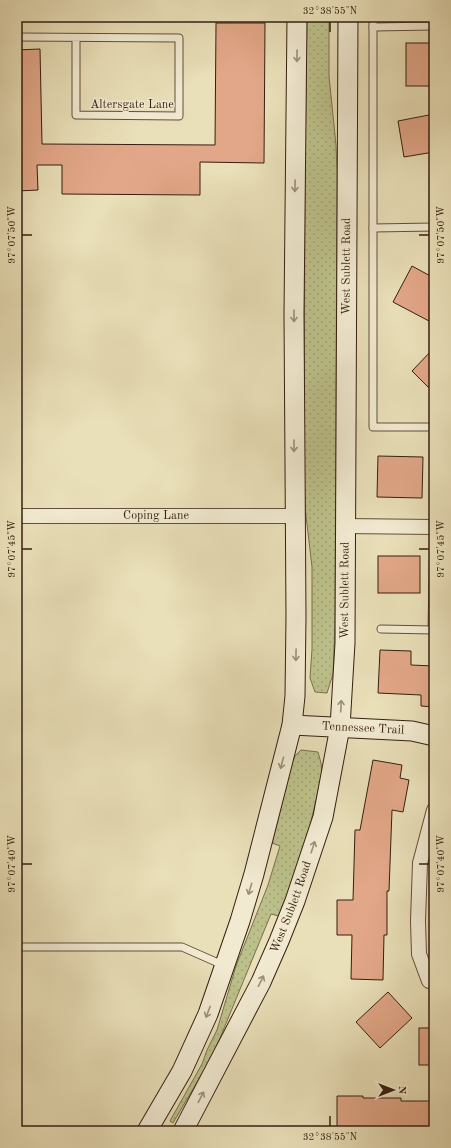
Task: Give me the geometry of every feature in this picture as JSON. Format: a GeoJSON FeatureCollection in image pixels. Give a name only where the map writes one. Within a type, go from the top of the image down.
{"type":"FeatureCollection","features":[{"type":"Feature","properties":{"kind":"main road"},"geometry":{"type":"LineString","coordinates":[[147,1131],[182,1071],[208,1014],[254,874],[292,725],[295,696],[296,616],[294,516],[294,314],[297,17]]}},
{"type":"Feature","properties":{"kind":"main road","name":"West Sublett Road"},"geometry":{"type":"LineString","coordinates":[[183,1131],[261,982],[292,907],[323,817],[340,727],[345,643],[348,17]]}},
{"type":"Feature","properties":{"kind":"main road","name":"Tennessee Trail"},"geometry":{"type":"LineString","coordinates":[[292,725],[412,731],[434,736]]}},
{"type":"Feature","properties":{"kind":"street","name":"Coping Lane"},"geometry":{"type":"LineString","coordinates":[[17,516],[294,516]]}},
{"type":"Feature","properties":{"kind":"street"},"geometry":{"type":"LineString","coordinates":[[346,526],[434,527]]}},
{"type":"Feature","properties":{"kind":"street"},"geometry":{"type":"LineString","coordinates":[[429,981],[419,954],[418,921],[420,863],[431,829],[434,810]]}},
{"type":"Feature","properties":{"kind":"lane"},"geometry":{"type":"LineString","coordinates":[[372,17],[372,427],[434,427]]}},
{"type":"Feature","properties":{"kind":"lane"},"geometry":{"type":"LineString","coordinates":[[372,27],[434,26]]}},
{"type":"Feature","properties":{"kind":"lane","name":"Altersgate Lane"},"geometry":{"type":"LineString","coordinates":[[17,37],[179,38],[179,116],[76,115],[76,38]]}},
{"type":"Feature","properties":{"kind":"lane"},"geometry":{"type":"LineString","coordinates":[[372,228],[434,227]]}},
{"type":"Feature","properties":{"kind":"lane"},"geometry":{"type":"LineString","coordinates":[[380,629],[433,630],[434,527]]}},
{"type":"Feature","properties":{"kind":"lane"},"geometry":{"type":"LineString","coordinates":[[17,947],[182,948],[225,965]]}},
{"type":"Feature","properties":{"kind":"green space"},"geometry":{"type":"Polygon","coordinates":[[[307,17],[329,17],[329,76],[337,171],[335,622],[333,674],[327,693],[315,692],[310,678],[312,649],[312,567],[305,507],[304,464],[307,17]]]}},
{"type":"Feature","properties":{"kind":"green space"},"geometry":{"type":"Polygon","coordinates":[[[301,750],[318,752],[322,772],[310,825],[295,875],[279,916],[271,914],[213,1055],[173,1123],[170,1121],[202,1064],[217,1030],[236,966],[268,885],[280,846],[272,843],[291,766],[295,756],[301,750]]]}},
{"type":"Feature","properties":{"kind":"building"},"geometry":{"type":"Polygon","coordinates":[[[216,23],[265,23],[264,163],[200,162],[200,195],[62,194],[62,165],[37,165],[38,190],[17,191],[17,50],[40,49],[42,144],[215,145],[216,23]]]}},
{"type":"Feature","properties":{"kind":"building"},"geometry":{"type":"Polygon","coordinates":[[[406,43],[434,43],[434,86],[406,86],[406,43]]]}},
{"type":"Feature","properties":{"kind":"building"},"geometry":{"type":"Polygon","coordinates":[[[434,114],[434,152],[404,157],[398,121],[434,114]]]}},
{"type":"Feature","properties":{"kind":"building"},"geometry":{"type":"Polygon","coordinates":[[[412,266],[434,278],[434,311],[429,321],[393,302],[412,266]]]}},
{"type":"Feature","properties":{"kind":"building"},"geometry":{"type":"Polygon","coordinates":[[[434,348],[434,393],[412,371],[434,348]]]}},
{"type":"Feature","properties":{"kind":"building"},"geometry":{"type":"Polygon","coordinates":[[[378,456],[423,457],[422,498],[377,497],[378,456]]]}},
{"type":"Feature","properties":{"kind":"building"},"geometry":{"type":"Polygon","coordinates":[[[378,556],[420,556],[420,593],[378,593],[378,556]]]}},
{"type":"Feature","properties":{"kind":"building"},"geometry":{"type":"Polygon","coordinates":[[[380,650],[411,651],[411,665],[434,666],[434,707],[421,706],[421,695],[378,693],[380,650]]]}},
{"type":"Feature","properties":{"kind":"building"},"geometry":{"type":"Polygon","coordinates":[[[373,760],[402,765],[400,778],[409,780],[403,812],[392,810],[389,891],[387,891],[387,935],[384,935],[383,980],[351,979],[352,935],[337,935],[337,900],[353,900],[355,830],[360,830],[373,760]]]}},
{"type":"Feature","properties":{"kind":"building"},"geometry":{"type":"Polygon","coordinates":[[[388,992],[412,1018],[380,1048],[356,1022],[388,992]]]}},
{"type":"Feature","properties":{"kind":"building"},"geometry":{"type":"Polygon","coordinates":[[[419,1028],[434,1028],[434,1065],[419,1065],[419,1028]]]}},
{"type":"Feature","properties":{"kind":"building"},"geometry":{"type":"Polygon","coordinates":[[[337,1096],[401,1098],[401,1101],[434,1101],[434,1131],[337,1131],[337,1096]]]}}]}
